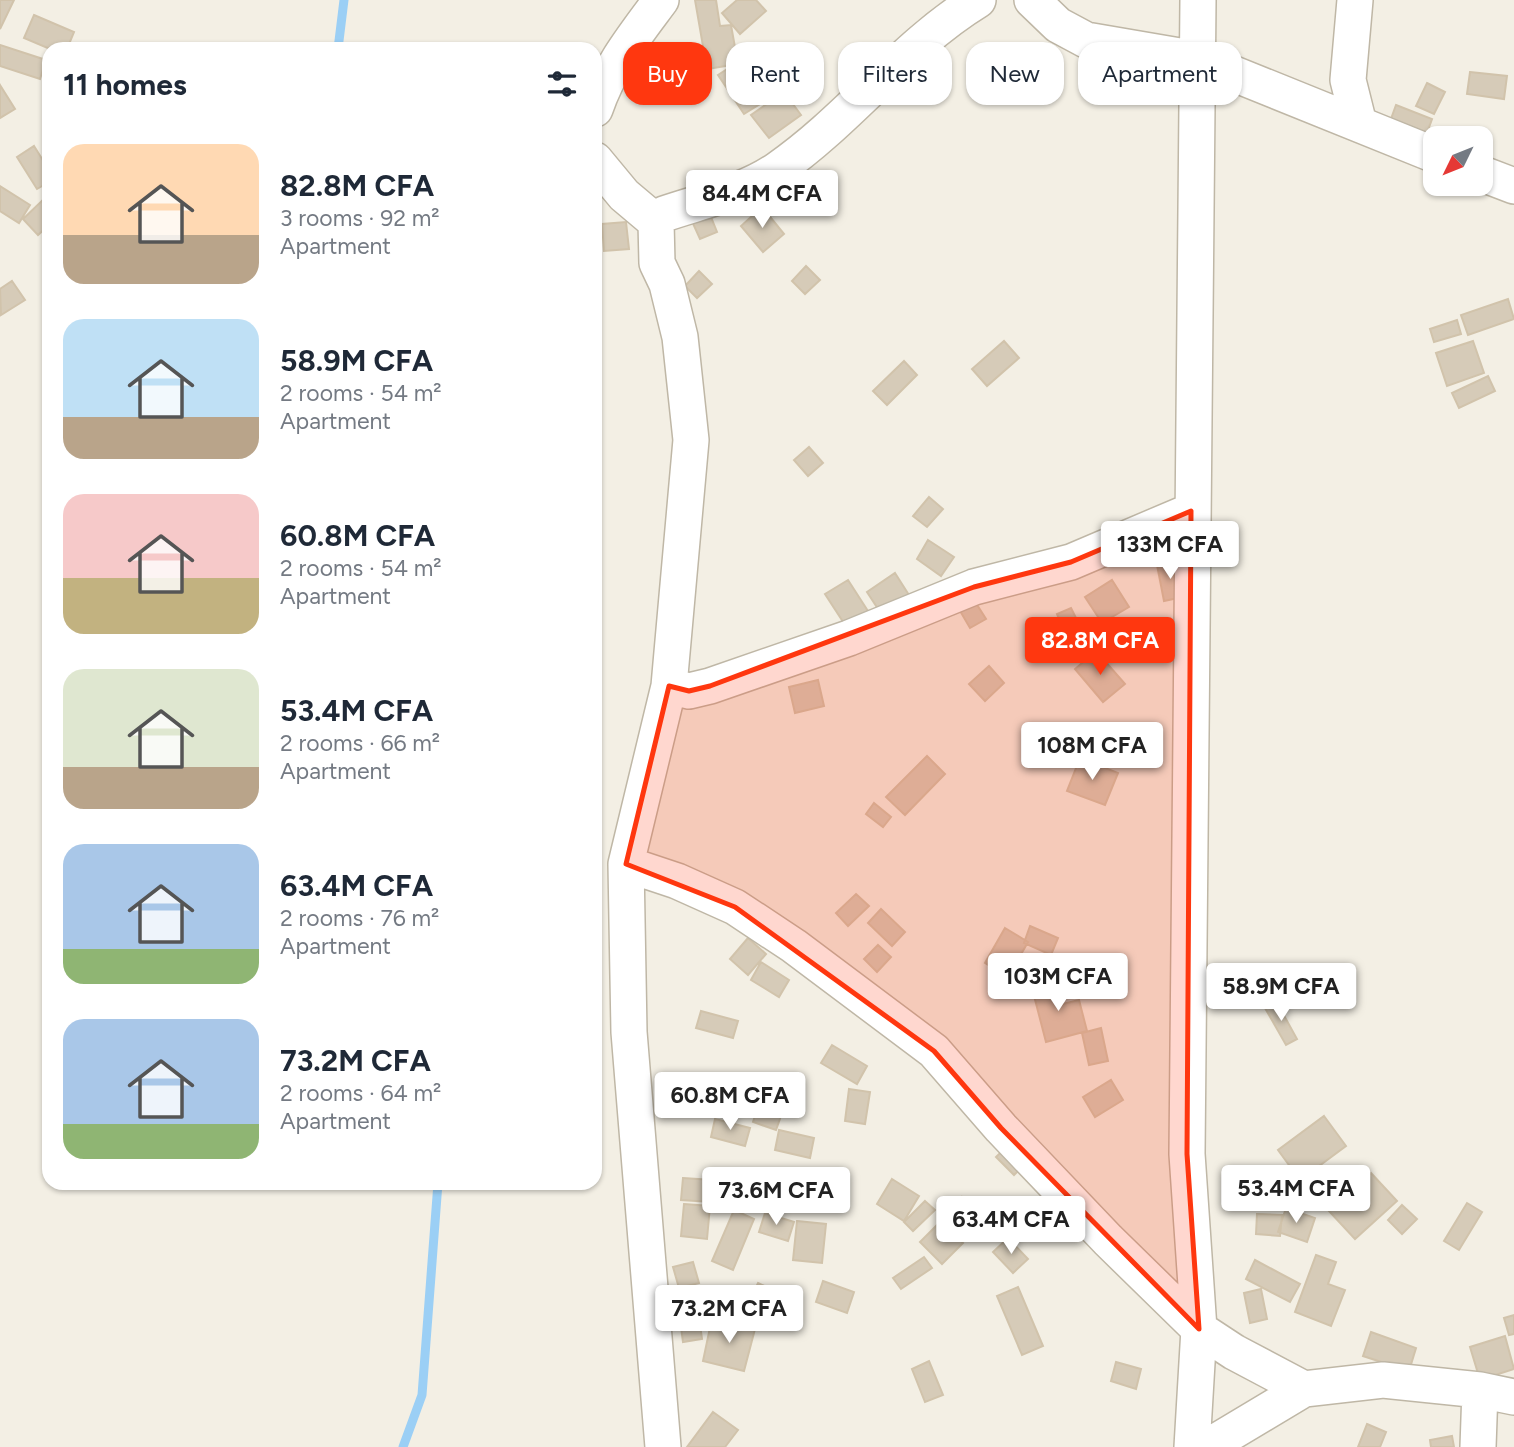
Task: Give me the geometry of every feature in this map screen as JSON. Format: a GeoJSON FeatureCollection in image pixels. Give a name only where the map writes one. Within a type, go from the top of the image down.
{"type":"FeatureCollection","features":[{"type":"Feature","properties":{"kind":"street"},"geometry":{"type":"LineString","coordinates":[[602,90],[624,49],[661,0]]}},
{"type":"Feature","properties":{"kind":"street"},"geometry":{"type":"LineString","coordinates":[[663,1447],[629,1032],[626,864],[669,686],[691,440],[680,337],[667,284],[657,263],[656,222],[664,214],[756,183],[777,170],[825,133],[951,17],[978,0]]}},
{"type":"Feature","properties":{"kind":"street"},"geometry":{"type":"LineString","coordinates":[[1032,0],[1058,25],[1086,40],[1098,42]]}},
{"type":"Feature","properties":{"kind":"street"},"geometry":{"type":"LineString","coordinates":[[1197,42],[1198,0]]}},
{"type":"Feature","properties":{"kind":"street"},"geometry":{"type":"LineString","coordinates":[[1355,0],[1348,80],[1359,124]]}},
{"type":"Feature","properties":{"kind":"street"},"geometry":{"type":"LineString","coordinates":[[1242,77],[1423,150]]}},
{"type":"Feature","properties":{"kind":"street"},"geometry":{"type":"LineString","coordinates":[[1192,1447],[1199,1329],[1187,1154],[1196,105]]}},
{"type":"Feature","properties":{"kind":"street"},"geometry":{"type":"LineString","coordinates":[[602,168],[624,195],[656,222]]}},
{"type":"Feature","properties":{"kind":"street"},"geometry":{"type":"LineString","coordinates":[[1493,178],[1514,186]]}},
{"type":"Feature","properties":{"kind":"street"},"geometry":{"type":"LineString","coordinates":[[669,686],[689,691],[710,686],[849,638],[974,587],[1060,566],[1191,511]]}},
{"type":"Feature","properties":{"kind":"street"},"geometry":{"type":"LineString","coordinates":[[626,864],[677,881],[735,907],[794,946],[934,1051],[1001,1128],[1108,1240],[1199,1329],[1234,1352],[1304,1389]]}},
{"type":"Feature","properties":{"kind":"street"},"geometry":{"type":"LineString","coordinates":[[1207,1447],[1304,1389],[1383,1380],[1480,1390],[1514,1397]]}},
{"type":"Feature","properties":{"kind":"street"},"geometry":{"type":"LineString","coordinates":[[1478,1447],[1480,1390]]}},
{"type":"Feature","properties":{"kind":"highlighted area"},"geometry":{"type":"Polygon","coordinates":[[[1191,511],[1187,1154],[1199,1329],[1001,1128],[934,1051],[735,907],[626,864],[669,686],[689,691],[710,686],[974,587],[1071,562],[1191,511]]]}},
{"type":"Feature","properties":{"kind":"building"},"geometry":{"type":"Polygon","coordinates":[[[0,0],[14,0],[0,29],[0,0]]]}},
{"type":"Feature","properties":{"kind":"building"},"geometry":{"type":"Polygon","coordinates":[[[695,0],[716,0],[720,26],[731,25],[734,42],[726,42],[726,66],[712,68],[712,42],[702,42],[695,0]]]}},
{"type":"Feature","properties":{"kind":"building"},"geometry":{"type":"Polygon","coordinates":[[[737,0],[756,0],[766,11],[740,34],[722,13],[737,0]]]}},
{"type":"Feature","properties":{"kind":"building"},"geometry":{"type":"Polygon","coordinates":[[[34,15],[74,32],[70,42],[42,42],[42,46],[24,38],[34,15]]]}},
{"type":"Feature","properties":{"kind":"building"},"geometry":{"type":"Polygon","coordinates":[[[0,45],[42,59],[40,79],[0,66],[0,45]]]}},
{"type":"Feature","properties":{"kind":"building"},"geometry":{"type":"Polygon","coordinates":[[[726,70],[726,87],[718,75],[726,70]]]}},
{"type":"Feature","properties":{"kind":"building"},"geometry":{"type":"Polygon","coordinates":[[[1470,72],[1507,76],[1504,99],[1467,94],[1470,72]]]}},
{"type":"Feature","properties":{"kind":"building"},"geometry":{"type":"Polygon","coordinates":[[[1427,83],[1445,92],[1434,114],[1416,106],[1427,83]]]}},
{"type":"Feature","properties":{"kind":"building"},"geometry":{"type":"Polygon","coordinates":[[[0,85],[15,109],[0,118],[0,85]]]}},
{"type":"Feature","properties":{"kind":"building"},"geometry":{"type":"Polygon","coordinates":[[[738,105],[758,105],[744,114],[738,105]]]}},
{"type":"Feature","properties":{"kind":"building"},"geometry":{"type":"Polygon","coordinates":[[[765,105],[794,105],[801,115],[769,138],[751,115],[765,105]]]}},
{"type":"Feature","properties":{"kind":"building"},"geometry":{"type":"Polygon","coordinates":[[[1396,105],[1432,119],[1429,126],[1423,126],[1423,144],[1387,130],[1396,105]]]}},
{"type":"Feature","properties":{"kind":"building"},"geometry":{"type":"Polygon","coordinates":[[[34,146],[42,159],[42,186],[37,189],[17,157],[34,146]]]}},
{"type":"Feature","properties":{"kind":"building"},"geometry":{"type":"Polygon","coordinates":[[[787,168],[807,191],[783,213],[762,189],[787,168]]]}},
{"type":"Feature","properties":{"kind":"building"},"geometry":{"type":"Polygon","coordinates":[[[0,186],[30,205],[19,223],[0,211],[0,186]]]}},
{"type":"Feature","properties":{"kind":"building"},"geometry":{"type":"Polygon","coordinates":[[[42,201],[42,231],[38,235],[23,219],[42,201]]]}},
{"type":"Feature","properties":{"kind":"building"},"geometry":{"type":"Polygon","coordinates":[[[762,207],[784,234],[763,252],[741,226],[762,207]]]}},
{"type":"Feature","properties":{"kind":"building"},"geometry":{"type":"Polygon","coordinates":[[[709,212],[717,232],[700,239],[691,219],[709,212]]]}},
{"type":"Feature","properties":{"kind":"building"},"geometry":{"type":"Polygon","coordinates":[[[626,222],[629,249],[604,251],[602,224],[626,222]]]}},
{"type":"Feature","properties":{"kind":"building"},"geometry":{"type":"Polygon","coordinates":[[[806,266],[820,280],[805,294],[792,281],[806,266]]]}},
{"type":"Feature","properties":{"kind":"building"},"geometry":{"type":"Polygon","coordinates":[[[699,271],[712,284],[697,298],[685,286],[699,271]]]}},
{"type":"Feature","properties":{"kind":"building"},"geometry":{"type":"Polygon","coordinates":[[[12,281],[25,300],[1,315],[0,289],[12,281]]]}},
{"type":"Feature","properties":{"kind":"building"},"geometry":{"type":"Polygon","coordinates":[[[1508,299],[1514,319],[1468,335],[1461,315],[1508,299]]]}},
{"type":"Feature","properties":{"kind":"building"},"geometry":{"type":"Polygon","coordinates":[[[1457,320],[1461,334],[1434,342],[1430,329],[1457,320]]]}},
{"type":"Feature","properties":{"kind":"building"},"geometry":{"type":"Polygon","coordinates":[[[1004,341],[1019,358],[987,386],[972,369],[1004,341]]]}},
{"type":"Feature","properties":{"kind":"building"},"geometry":{"type":"Polygon","coordinates":[[[1473,341],[1484,373],[1447,386],[1436,353],[1473,341]]]}},
{"type":"Feature","properties":{"kind":"building"},"geometry":{"type":"Polygon","coordinates":[[[904,361],[917,375],[887,405],[873,391],[904,361]]]}},
{"type":"Feature","properties":{"kind":"building"},"geometry":{"type":"Polygon","coordinates":[[[1488,376],[1495,391],[1459,408],[1452,393],[1488,376]]]}},
{"type":"Feature","properties":{"kind":"building"},"geometry":{"type":"Polygon","coordinates":[[[809,447],[823,463],[808,476],[794,460],[809,447]]]}},
{"type":"Feature","properties":{"kind":"building"},"geometry":{"type":"Polygon","coordinates":[[[929,497],[943,509],[927,527],[913,516],[929,497]]]}},
{"type":"Feature","properties":{"kind":"building"},"geometry":{"type":"Polygon","coordinates":[[[928,540],[954,557],[941,576],[917,559],[928,540]]]}},
{"type":"Feature","properties":{"kind":"building"},"geometry":{"type":"Polygon","coordinates":[[[1176,561],[1183,597],[1164,601],[1157,565],[1176,561]]]}},
{"type":"Feature","properties":{"kind":"building"},"geometry":{"type":"Polygon","coordinates":[[[895,573],[914,603],[886,621],[867,592],[895,573]]]}},
{"type":"Feature","properties":{"kind":"building"},"geometry":{"type":"Polygon","coordinates":[[[848,580],[875,622],[853,637],[825,594],[848,580]]]}},
{"type":"Feature","properties":{"kind":"building"},"geometry":{"type":"Polygon","coordinates":[[[1112,580],[1129,607],[1102,623],[1085,597],[1112,580]]]}},
{"type":"Feature","properties":{"kind":"building"},"geometry":{"type":"Polygon","coordinates":[[[974,600],[986,619],[970,628],[959,609],[974,600]]]}},
{"type":"Feature","properties":{"kind":"building"},"geometry":{"type":"Polygon","coordinates":[[[1071,608],[1080,626],[1065,633],[1057,614],[1071,608]]]}},
{"type":"Feature","properties":{"kind":"building"},"geometry":{"type":"Polygon","coordinates":[[[1096,651],[1125,684],[1103,702],[1075,669],[1096,651]]]}},
{"type":"Feature","properties":{"kind":"building"},"geometry":{"type":"Polygon","coordinates":[[[989,666],[1004,683],[985,701],[969,684],[989,666]]]}},
{"type":"Feature","properties":{"kind":"building"},"geometry":{"type":"Polygon","coordinates":[[[818,680],[824,706],[795,713],[789,687],[818,680]]]}},
{"type":"Feature","properties":{"kind":"building"},"geometry":{"type":"Polygon","coordinates":[[[1120,730],[1155,743],[1149,762],[1113,749],[1120,730]]]}},
{"type":"Feature","properties":{"kind":"building"},"geometry":{"type":"Polygon","coordinates":[[[927,756],[945,774],[905,815],[886,797],[927,756]]]}},
{"type":"Feature","properties":{"kind":"building"},"geometry":{"type":"Polygon","coordinates":[[[1080,758],[1118,773],[1105,805],[1067,791],[1080,758]]]}},
{"type":"Feature","properties":{"kind":"building"},"geometry":{"type":"Polygon","coordinates":[[[874,803],[891,817],[883,827],[866,814],[874,803]]]}},
{"type":"Feature","properties":{"kind":"building"},"geometry":{"type":"Polygon","coordinates":[[[856,894],[869,906],[848,926],[836,913],[856,894]]]}},
{"type":"Feature","properties":{"kind":"building"},"geometry":{"type":"Polygon","coordinates":[[[881,909],[905,932],[892,946],[868,923],[881,909]]]}},
{"type":"Feature","properties":{"kind":"building"},"geometry":{"type":"Polygon","coordinates":[[[1030,926],[1058,938],[1051,955],[1024,943],[1030,926]]]}},
{"type":"Feature","properties":{"kind":"building"},"geometry":{"type":"Polygon","coordinates":[[[1005,928],[1028,942],[1008,977],[985,963],[1005,928]]]}},
{"type":"Feature","properties":{"kind":"building"},"geometry":{"type":"Polygon","coordinates":[[[748,938],[766,954],[748,975],[730,959],[748,938]]]}},
{"type":"Feature","properties":{"kind":"building"},"geometry":{"type":"Polygon","coordinates":[[[878,945],[891,957],[877,972],[864,959],[878,945]]]}},
{"type":"Feature","properties":{"kind":"building"},"geometry":{"type":"Polygon","coordinates":[[[761,962],[789,980],[779,997],[751,980],[761,962]]]}},
{"type":"Feature","properties":{"kind":"building"},"geometry":{"type":"Polygon","coordinates":[[[1057,982],[1063,1004],[1079,1000],[1087,1031],[1046,1042],[1032,988],[1057,982]]]}},
{"type":"Feature","properties":{"kind":"building"},"geometry":{"type":"Polygon","coordinates":[[[1276,1001],[1297,1039],[1286,1045],[1265,1008],[1276,1001]]]}},
{"type":"Feature","properties":{"kind":"building"},"geometry":{"type":"Polygon","coordinates":[[[701,1011],[738,1021],[733,1038],[696,1028],[701,1011]]]}},
{"type":"Feature","properties":{"kind":"building"},"geometry":{"type":"Polygon","coordinates":[[[1101,1028],[1108,1061],[1089,1065],[1082,1033],[1101,1028]]]}},
{"type":"Feature","properties":{"kind":"building"},"geometry":{"type":"Polygon","coordinates":[[[832,1045],[867,1066],[857,1084],[821,1063],[832,1045]]]}},
{"type":"Feature","properties":{"kind":"building"},"geometry":{"type":"Polygon","coordinates":[[[1111,1080],[1123,1100],[1095,1117],[1083,1097],[1111,1080]]]}},
{"type":"Feature","properties":{"kind":"building"},"geometry":{"type":"Polygon","coordinates":[[[849,1089],[870,1092],[865,1124],[845,1121],[849,1089]]]}},
{"type":"Feature","properties":{"kind":"building"},"geometry":{"type":"Polygon","coordinates":[[[759,1104],[782,1113],[776,1130],[753,1122],[759,1104]]]}},
{"type":"Feature","properties":{"kind":"building"},"geometry":{"type":"Polygon","coordinates":[[[1324,1116],[1346,1146],[1300,1180],[1278,1150],[1324,1116]]]}},
{"type":"Feature","properties":{"kind":"building"},"geometry":{"type":"Polygon","coordinates":[[[715,1119],[750,1128],[745,1146],[711,1137],[715,1119]]]}},
{"type":"Feature","properties":{"kind":"building"},"geometry":{"type":"Polygon","coordinates":[[[779,1130],[814,1138],[810,1158],[775,1150],[779,1130]]]}},
{"type":"Feature","properties":{"kind":"building"},"geometry":{"type":"Polygon","coordinates":[[[1015,1139],[1032,1157],[1014,1175],[996,1157],[1015,1139]]]}},
{"type":"Feature","properties":{"kind":"building"},"geometry":{"type":"Polygon","coordinates":[[[1371,1173],[1397,1201],[1355,1239],[1329,1211],[1371,1173]]]}},
{"type":"Feature","properties":{"kind":"building"},"geometry":{"type":"Polygon","coordinates":[[[683,1178],[712,1180],[711,1202],[681,1200],[683,1178]]]}},
{"type":"Feature","properties":{"kind":"building"},"geometry":{"type":"Polygon","coordinates":[[[892,1179],[919,1196],[904,1221],[877,1204],[892,1179]]]}},
{"type":"Feature","properties":{"kind":"building"},"geometry":{"type":"Polygon","coordinates":[[[962,1197],[982,1212],[969,1230],[948,1215],[962,1197]]]}},
{"type":"Feature","properties":{"kind":"building"},"geometry":{"type":"Polygon","coordinates":[[[925,1201],[935,1210],[913,1231],[904,1222],[925,1201]]]}},
{"type":"Feature","properties":{"kind":"building"},"geometry":{"type":"Polygon","coordinates":[[[1467,1203],[1482,1212],[1459,1250],[1444,1241],[1467,1203]]]}},
{"type":"Feature","properties":{"kind":"building"},"geometry":{"type":"Polygon","coordinates":[[[684,1204],[710,1206],[707,1239],[681,1236],[684,1204]]]}},
{"type":"Feature","properties":{"kind":"building"},"geometry":{"type":"Polygon","coordinates":[[[1402,1205],[1417,1219],[1402,1234],[1388,1220],[1402,1205]]]}},
{"type":"Feature","properties":{"kind":"building"},"geometry":{"type":"Polygon","coordinates":[[[1286,1208],[1315,1218],[1307,1242],[1278,1232],[1286,1208]]]}},
{"type":"Feature","properties":{"kind":"building"},"geometry":{"type":"Polygon","coordinates":[[[734,1210],[754,1219],[733,1270],[712,1261],[734,1210]]]}},
{"type":"Feature","properties":{"kind":"building"},"geometry":{"type":"Polygon","coordinates":[[[765,1213],[794,1222],[788,1241],[759,1232],[765,1213]]]}},
{"type":"Feature","properties":{"kind":"building"},"geometry":{"type":"Polygon","coordinates":[[[1257,1214],[1282,1215],[1280,1236],[1256,1234],[1257,1214]]]}},
{"type":"Feature","properties":{"kind":"building"},"geometry":{"type":"Polygon","coordinates":[[[797,1221],[826,1224],[822,1263],[793,1260],[797,1221]]]}},
{"type":"Feature","properties":{"kind":"building"},"geometry":{"type":"Polygon","coordinates":[[[941,1221],[963,1243],[942,1264],[920,1242],[941,1221]]]}},
{"type":"Feature","properties":{"kind":"building"},"geometry":{"type":"Polygon","coordinates":[[[1008,1238],[1028,1259],[1013,1273],[993,1252],[1008,1238]]]}},
{"type":"Feature","properties":{"kind":"building"},"geometry":{"type":"Polygon","coordinates":[[[1316,1255],[1336,1262],[1328,1284],[1345,1290],[1331,1326],[1295,1312],[1316,1255]]]}},
{"type":"Feature","properties":{"kind":"building"},"geometry":{"type":"Polygon","coordinates":[[[924,1257],[932,1268],[901,1289],[893,1278],[924,1257]]]}},
{"type":"Feature","properties":{"kind":"building"},"geometry":{"type":"Polygon","coordinates":[[[1255,1260],[1300,1284],[1290,1302],[1246,1279],[1255,1260]]]}},
{"type":"Feature","properties":{"kind":"building"},"geometry":{"type":"Polygon","coordinates":[[[693,1262],[699,1283],[679,1288],[673,1267],[693,1262]]]}},
{"type":"Feature","properties":{"kind":"building"},"geometry":{"type":"Polygon","coordinates":[[[823,1281],[854,1292],[847,1313],[816,1302],[823,1281]]]}},
{"type":"Feature","properties":{"kind":"building"},"geometry":{"type":"Polygon","coordinates":[[[758,1283],[780,1293],[765,1325],[743,1315],[758,1283]]]}},
{"type":"Feature","properties":{"kind":"building"},"geometry":{"type":"Polygon","coordinates":[[[1018,1287],[1043,1346],[1022,1355],[997,1296],[1018,1287]]]}},
{"type":"Feature","properties":{"kind":"building"},"geometry":{"type":"Polygon","coordinates":[[[1261,1289],[1267,1319],[1250,1323],[1244,1293],[1261,1289]]]}},
{"type":"Feature","properties":{"kind":"building"},"geometry":{"type":"Polygon","coordinates":[[[697,1303],[702,1339],[683,1342],[678,1305],[697,1303]]]}},
{"type":"Feature","properties":{"kind":"building"},"geometry":{"type":"Polygon","coordinates":[[[1514,1315],[1514,1334],[1509,1335],[1504,1318],[1514,1315]]]}},
{"type":"Feature","properties":{"kind":"building"},"geometry":{"type":"Polygon","coordinates":[[[712,1318],[755,1329],[744,1371],[703,1361],[712,1318]]]}},
{"type":"Feature","properties":{"kind":"building"},"geometry":{"type":"Polygon","coordinates":[[[1371,1332],[1416,1348],[1409,1371],[1363,1356],[1371,1332]]]}},
{"type":"Feature","properties":{"kind":"building"},"geometry":{"type":"Polygon","coordinates":[[[1505,1336],[1514,1369],[1480,1380],[1470,1347],[1505,1336]]]}},
{"type":"Feature","properties":{"kind":"building"},"geometry":{"type":"Polygon","coordinates":[[[929,1361],[943,1395],[925,1402],[912,1369],[929,1361]]]}},
{"type":"Feature","properties":{"kind":"building"},"geometry":{"type":"Polygon","coordinates":[[[1116,1362],[1141,1369],[1136,1389],[1111,1381],[1116,1362]]]}},
{"type":"Feature","properties":{"kind":"building"},"geometry":{"type":"Polygon","coordinates":[[[713,1412],[738,1430],[725,1447],[687,1447],[713,1412]]]}},
{"type":"Feature","properties":{"kind":"building"},"geometry":{"type":"Polygon","coordinates":[[[1367,1424],[1386,1432],[1380,1447],[1358,1447],[1367,1424]]]}},
{"type":"Feature","properties":{"kind":"building"},"geometry":{"type":"Polygon","coordinates":[[[1452,1436],[1454,1447],[1431,1447],[1430,1440],[1452,1436]]]}},
{"type":"Feature","properties":{"kind":"waterway"},"geometry":{"type":"LineString","coordinates":[[339,42],[344,0]]}},
{"type":"Feature","properties":{"kind":"waterway"},"geometry":{"type":"LineString","coordinates":[[403,1447],[422,1395],[437,1190]]}}]}
